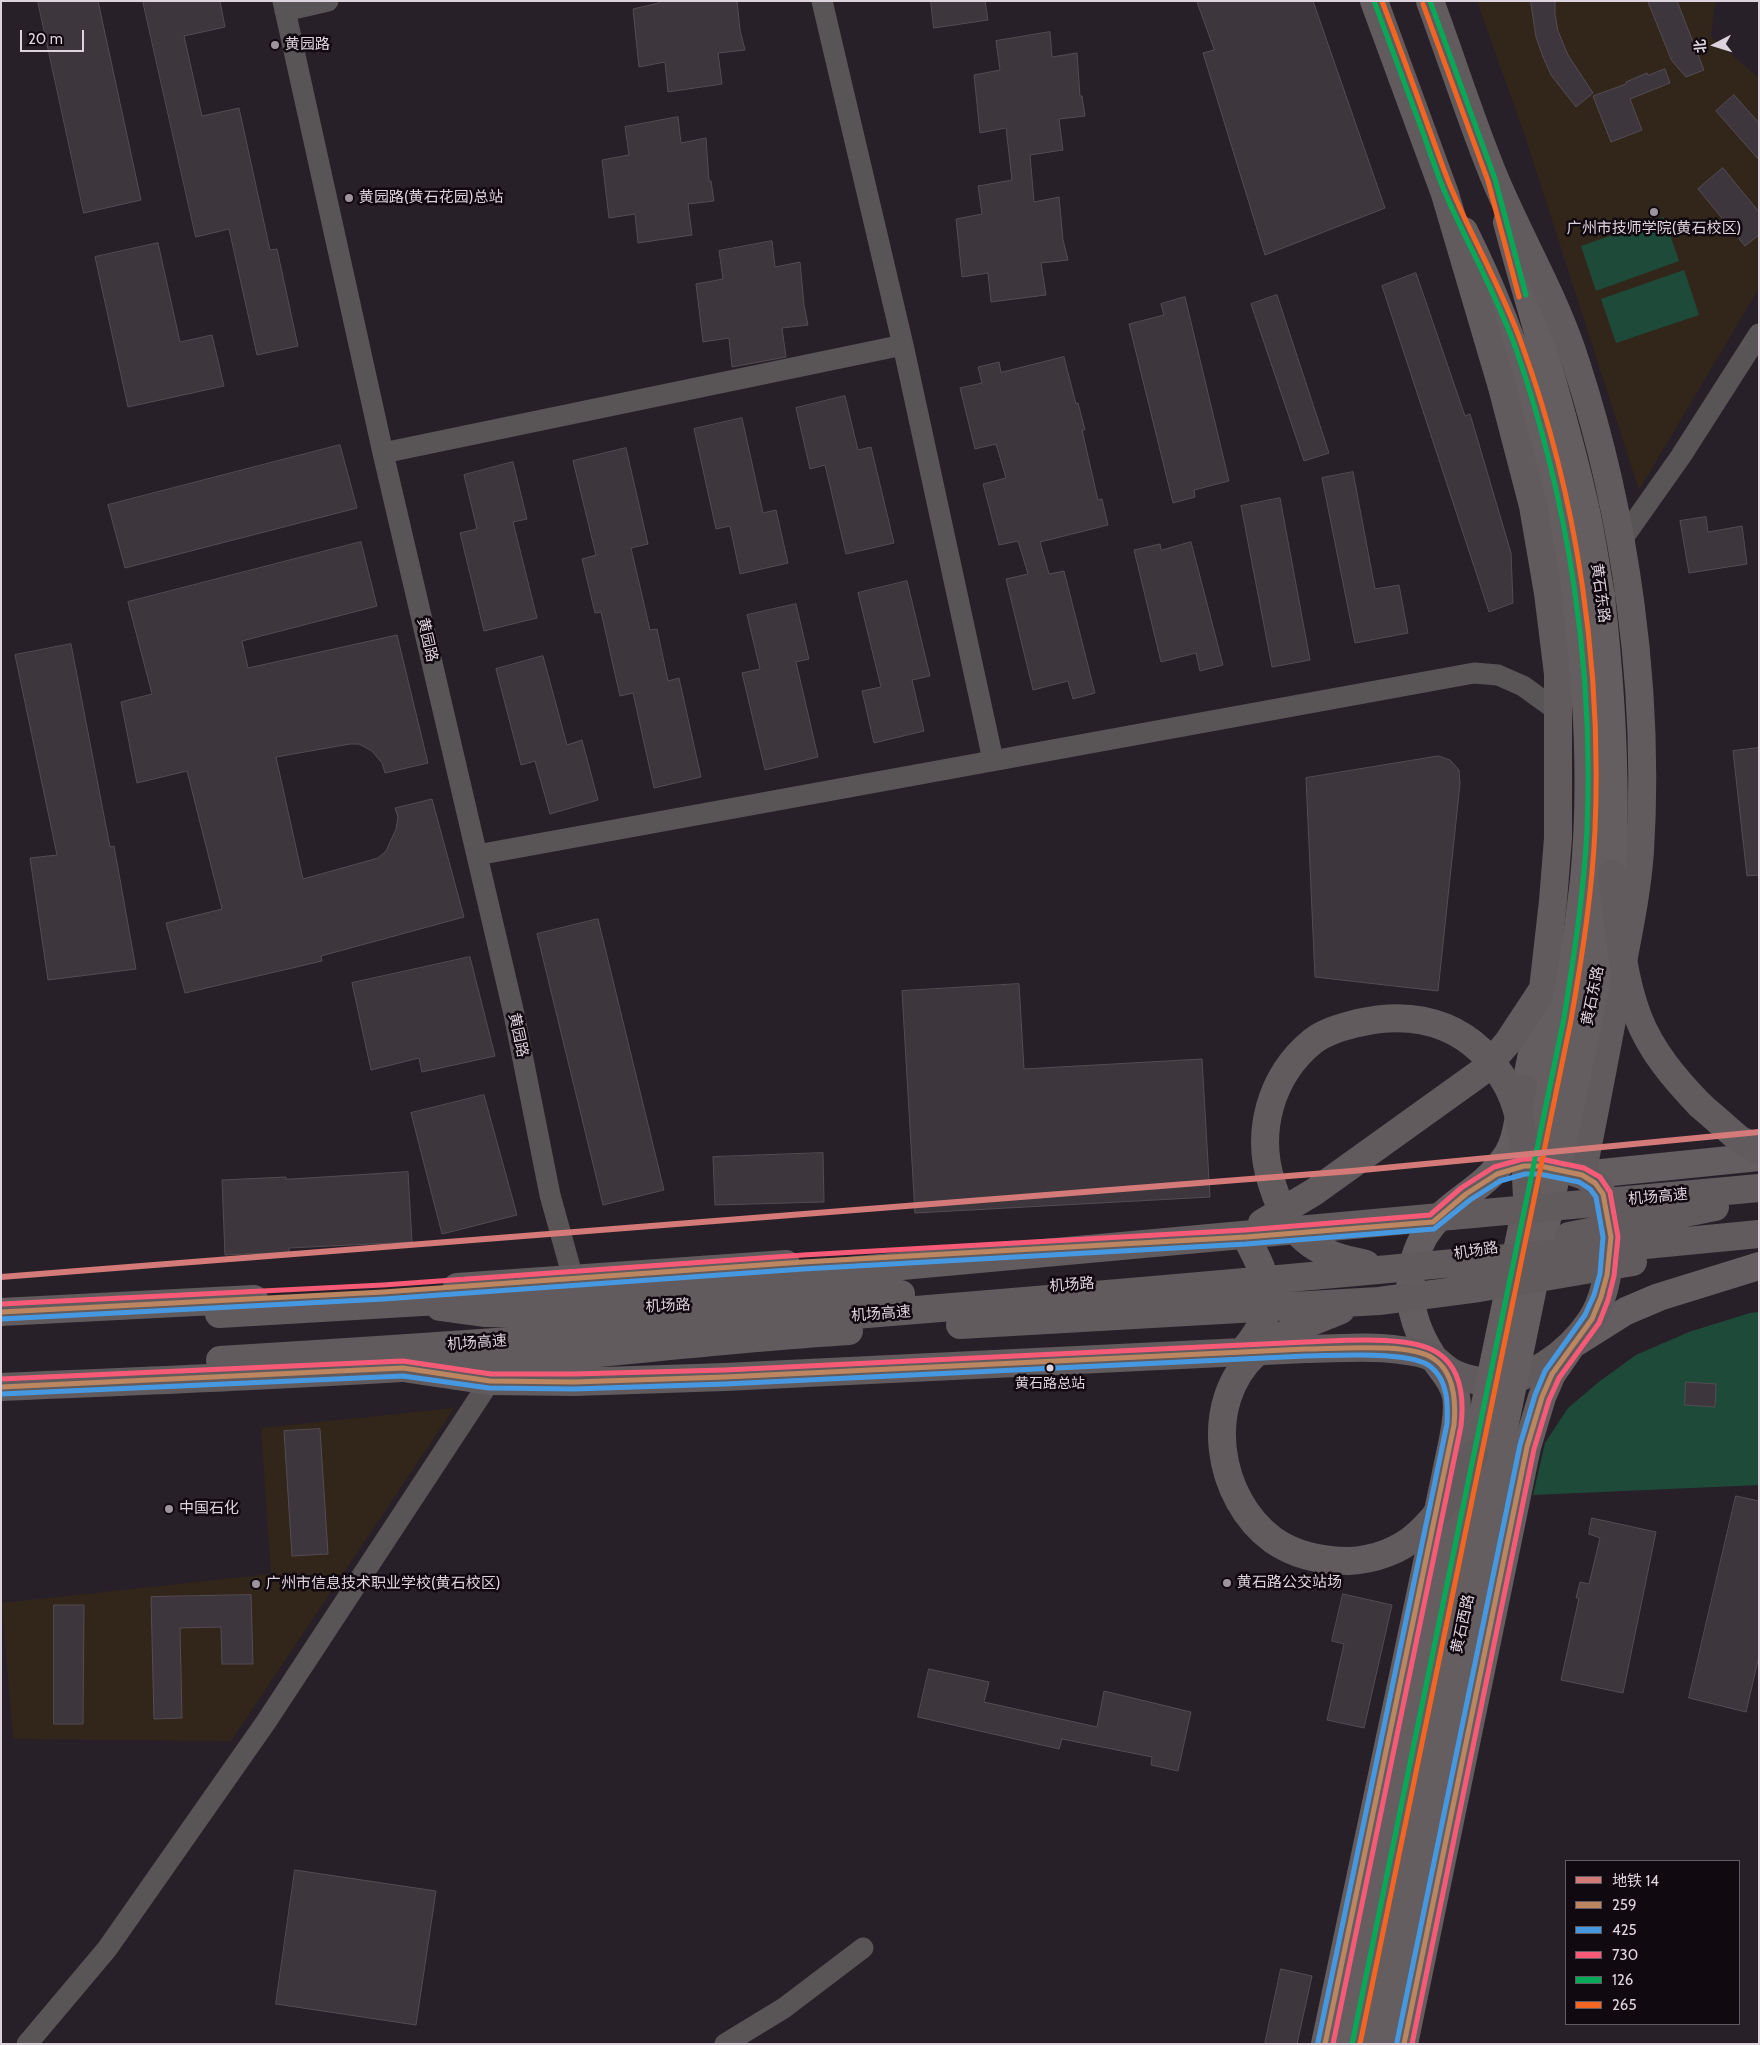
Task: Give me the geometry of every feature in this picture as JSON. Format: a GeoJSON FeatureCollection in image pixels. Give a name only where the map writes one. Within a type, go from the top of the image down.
{"type":"FeatureCollection","features":[{"type":"Feature","properties":{"kind":"highway","name":"黄石东路"},"geometry":{"type":"LineString","coordinates":[[1374,1],[1445,194]]}},
{"type":"Feature","properties":{"kind":"highway","name":"黄石东路"},"geometry":{"type":"LineString","coordinates":[[1430,1],[1496,179]]}},
{"type":"Feature","properties":{"kind":"highway"},"geometry":{"type":"LineString","coordinates":[[403,1368],[490,1381],[574,1382],[1376,1348],[1399,1349],[1433,1358],[1448,1370],[1464,1377],[1487,1382],[1507,1381],[1537,1370],[1572,1345],[1592,1319],[1607,1275],[1610,1256],[1611,1237],[1603,1194],[1595,1183],[1582,1175],[1634,904],[1640,853],[1642,810],[1637,660],[1620,541],[1608,482],[1576,362],[1553,302],[1496,179]]}},
{"type":"Feature","properties":{"kind":"highway"},"geometry":{"type":"LineString","coordinates":[[1445,194],[1502,387],[1533,506],[1553,625],[1558,674],[1559,712],[1558,838],[1543,989],[1558,1006],[1572,1009],[1586,1008],[1599,1004],[1618,988]]}},
{"type":"Feature","properties":{"kind":"highway"},"geometry":{"type":"LineString","coordinates":[[1612,874],[1620,938],[1631,994],[1639,1018],[1655,1050],[1676,1080],[1700,1105],[1739,1139],[1759,1150]]}},
{"type":"Feature","properties":{"kind":"highway","name":"机场路"},"geometry":{"type":"LineString","coordinates":[[1,1312],[383,1292],[813,1262],[1236,1238],[1314,1192],[1484,1070],[1508,1042],[1543,989]]}},
{"type":"Feature","properties":{"kind":"highway"},"geometry":{"type":"LineString","coordinates":[[1369,1265],[1328,1254],[1308,1242],[1290,1224],[1276,1198],[1265,1164],[1264,1136],[1269,1106],[1279,1083],[1294,1062],[1314,1041],[1336,1028],[1373,1020],[1401,1017],[1434,1022],[1461,1035],[1491,1060],[1508,1088],[1520,1124],[1539,1201]]}},
{"type":"Feature","properties":{"kind":"highway"},"geometry":{"type":"LineString","coordinates":[[1525,1089],[1543,1111],[1558,1120],[1573,1119],[1596,1105]]}},
{"type":"Feature","properties":{"kind":"highway","name":"机场高速"},"geometry":{"type":"LineString","coordinates":[[1,1325],[660,1288],[1759,1188]]}},
{"type":"Feature","properties":{"kind":"highway","name":"机场路"},"geometry":{"type":"LineString","coordinates":[[383,1292],[459,1311],[509,1314],[1056,1286],[1369,1265],[1463,1254],[1759,1200]]}},
{"type":"Feature","properties":{"kind":"highway","name":"机场高速"},"geometry":{"type":"LineString","coordinates":[[1,1370],[367,1351],[913,1311],[1759,1234]]}},
{"type":"Feature","properties":{"kind":"highway"},"geometry":{"type":"LineString","coordinates":[[1236,1238],[1263,1269],[1267,1284],[1268,1303],[1265,1319],[1258,1332],[1241,1353]]}},
{"type":"Feature","properties":{"kind":"highway"},"geometry":{"type":"LineString","coordinates":[[1,1387],[403,1368],[519,1360],[756,1337],[1379,1300],[1551,1277],[1759,1238]]}},
{"type":"Feature","properties":{"kind":"highway"},"geometry":{"type":"LineString","coordinates":[[1379,1300],[1343,1309],[1281,1337],[1256,1353],[1243,1369],[1227,1402],[1223,1419],[1222,1438],[1228,1479],[1241,1504],[1260,1529],[1274,1541],[1291,1551],[1310,1558],[1330,1561],[1376,1557],[1399,1547],[1417,1536],[1431,1522],[1446,1503],[1474,1454]]}},
{"type":"Feature","properties":{"kind":"main road","name":"黄石东路"},"geometry":{"type":"LineString","coordinates":[[1496,179],[1529,306],[1558,401],[1584,499],[1588,598],[1584,664],[1588,735],[1588,803],[1584,879],[1539,1201]]}},
{"type":"Feature","properties":{"kind":"main road","name":"黄石东路"},"geometry":{"type":"LineString","coordinates":[[1445,194],[1478,260],[1515,348],[1531,397],[1558,500],[1607,653],[1612,734],[1612,874],[1592,1007],[1539,1201]]}},
{"type":"Feature","properties":{"kind":"main road"},"geometry":{"type":"LineString","coordinates":[[1325,2044],[1454,1425],[1456,1396],[1446,1375],[1433,1358],[1421,1336],[1412,1314],[1410,1291],[1415,1257],[1433,1222],[1499,1166],[1509,1151],[1525,1089],[1543,989]]}},
{"type":"Feature","properties":{"kind":"main road"},"geometry":{"type":"LineString","coordinates":[[1479,1184],[1508,1169],[1524,1166],[1565,1170],[1582,1175],[1759,1157]]}},
{"type":"Feature","properties":{"kind":"main road","name":"黄石西路"},"geometry":{"type":"LineString","coordinates":[[1352,2044],[1474,1454],[1539,1201]]}},
{"type":"Feature","properties":{"kind":"main road","name":"黄石西路"},"geometry":{"type":"LineString","coordinates":[[1377,2044],[1539,1201]]}},
{"type":"Feature","properties":{"kind":"main road"},"geometry":{"type":"LineString","coordinates":[[1236,1238],[1433,1222]]}},
{"type":"Feature","properties":{"kind":"main road"},"geometry":{"type":"LineString","coordinates":[[1404,2044],[1509,1528],[1527,1447],[1542,1397],[1552,1374],[1572,1345],[1626,1311],[1695,1285],[1759,1266]]}},
{"type":"Feature","properties":{"kind":"main road"},"geometry":{"type":"LineString","coordinates":[[1437,1510],[1457,1507],[1468,1509],[1509,1528]]}},
{"type":"Feature","properties":{"kind":"street"},"geometry":{"type":"LineString","coordinates":[[284,6],[328,1]]}},
{"type":"Feature","properties":{"kind":"street"},"geometry":{"type":"LineString","coordinates":[[822,1],[903,345],[993,760]]}},
{"type":"Feature","properties":{"kind":"street","name":"黄园路"},"geometry":{"type":"LineString","coordinates":[[284,6],[383,453],[514,1014],[550,1195],[573,1278]]}},
{"type":"Feature","properties":{"kind":"street"},"geometry":{"type":"LineString","coordinates":[[1620,541],[1681,456],[1759,334]]}},
{"type":"Feature","properties":{"kind":"street"},"geometry":{"type":"LineString","coordinates":[[383,453],[903,345]]}},
{"type":"Feature","properties":{"kind":"street"},"geometry":{"type":"LineString","coordinates":[[478,855],[1474,673],[1498,675],[1523,686],[1559,712]]}},
{"type":"Feature","properties":{"kind":"street"},"geometry":{"type":"LineString","coordinates":[[27,2044],[107,1949],[266,1722],[490,1381]]}},
{"type":"Feature","properties":{"kind":"street"},"geometry":{"type":"LineString","coordinates":[[725,2044],[784,2008],[863,1948]]}},
{"type":"Feature","properties":{"kind":"shaded area","name":"广州市技师学院(黄石校区)"},"geometry":{"type":"Polygon","coordinates":[[[1477,1],[1715,1],[1711,37],[1759,78],[1759,288],[1639,490],[1525,136],[1477,1]]]}},
{"type":"Feature","properties":{"kind":"shaded area","name":"广州市信息技术职业学校(黄石校区)"},"geometry":{"type":"Polygon","coordinates":[[[454,1408],[231,1741],[13,1739],[2,1603],[271,1574],[261,1428],[454,1408]]]}},
{"type":"Feature","properties":{"kind":"green space"},"geometry":{"type":"Polygon","coordinates":[[[1664,217],[1679,261],[1596,291],[1581,246],[1664,217]]]}},
{"type":"Feature","properties":{"kind":"green space"},"geometry":{"type":"Polygon","coordinates":[[[1684,270],[1699,315],[1616,343],[1601,299],[1684,270]]]}},
{"type":"Feature","properties":{"kind":"green space"},"geometry":{"type":"Polygon","coordinates":[[[1759,1312],[1759,1485],[1533,1495],[1545,1443],[1568,1408],[1600,1381],[1636,1355],[1689,1332],[1750,1313],[1759,1312]]]}},
{"type":"Feature","properties":{"kind":"building"},"geometry":{"type":"Polygon","coordinates":[[[38,1],[98,1],[141,200],[84,213],[38,1]]]}},
{"type":"Feature","properties":{"kind":"building"},"geometry":{"type":"Polygon","coordinates":[[[143,1],[220,1],[225,27],[184,36],[202,116],[239,108],[270,250],[277,249],[298,346],[257,355],[229,229],[196,237],[143,1]]]}},
{"type":"Feature","properties":{"kind":"building"},"geometry":{"type":"Polygon","coordinates":[[[659,1],[737,1],[740,30],[745,50],[718,53],[722,84],[668,92],[665,62],[639,67],[633,9],[659,3],[659,1]]]}},
{"type":"Feature","properties":{"kind":"building"},"geometry":{"type":"Polygon","coordinates":[[[931,1],[985,1],[988,20],[934,28],[931,1]]]}},
{"type":"Feature","properties":{"kind":"building"},"geometry":{"type":"Polygon","coordinates":[[[1197,1],[1313,1],[1385,208],[1265,255],[1203,53],[1214,50],[1197,1]]]}},
{"type":"Feature","properties":{"kind":"building"},"geometry":{"type":"Polygon","coordinates":[[[1531,1],[1555,1],[1558,31],[1568,55],[1593,93],[1576,107],[1551,75],[1543,57],[1536,37],[1531,1]]]}},
{"type":"Feature","properties":{"kind":"building"},"geometry":{"type":"Polygon","coordinates":[[[1648,1],[1677,1],[1704,70],[1686,77],[1672,61],[1648,1]]]}},
{"type":"Feature","properties":{"kind":"building"},"geometry":{"type":"Polygon","coordinates":[[[1050,32],[1052,57],[1077,53],[1080,96],[1082,96],[1085,116],[1059,119],[1063,150],[1030,155],[1034,202],[1059,197],[1063,240],[1068,260],[1041,263],[1046,295],[991,302],[988,273],[962,277],[956,219],[982,214],[978,186],[1012,180],[1006,128],[980,133],[974,75],[1000,70],[996,41],[1050,32]]]}},
{"type":"Feature","properties":{"kind":"building"},"geometry":{"type":"Polygon","coordinates":[[[1665,69],[1670,83],[1630,99],[1642,130],[1611,142],[1593,96],[1626,84],[1626,82],[1647,73],[1648,75],[1665,69]]]}},
{"type":"Feature","properties":{"kind":"building"},"geometry":{"type":"Polygon","coordinates":[[[1734,95],[1759,123],[1759,160],[1716,111],[1734,95]]]}},
{"type":"Feature","properties":{"kind":"building"},"geometry":{"type":"Polygon","coordinates":[[[678,117],[681,143],[706,138],[709,181],[711,181],[714,201],[688,204],[692,235],[638,243],[635,214],[609,218],[602,160],[629,155],[625,127],[678,117]]]}},
{"type":"Feature","properties":{"kind":"building"},"geometry":{"type":"Polygon","coordinates":[[[1723,168],[1759,212],[1759,235],[1745,246],[1698,189],[1723,168]]]}},
{"type":"Feature","properties":{"kind":"building"},"geometry":{"type":"Polygon","coordinates":[[[772,241],[775,267],[800,262],[808,325],[782,328],[786,357],[732,367],[729,338],[703,342],[696,284],[723,279],[719,251],[772,241]]]}},
{"type":"Feature","properties":{"kind":"building"},"geometry":{"type":"Polygon","coordinates":[[[158,243],[180,342],[212,335],[224,386],[128,407],[95,257],[158,243]]]}},
{"type":"Feature","properties":{"kind":"building"},"geometry":{"type":"Polygon","coordinates":[[[1416,273],[1465,416],[1470,414],[1511,553],[1513,603],[1489,612],[1382,286],[1416,273]]]}},
{"type":"Feature","properties":{"kind":"building"},"geometry":{"type":"Polygon","coordinates":[[[1277,295],[1329,453],[1304,461],[1251,304],[1277,295]]]}},
{"type":"Feature","properties":{"kind":"building"},"geometry":{"type":"Polygon","coordinates":[[[1185,297],[1229,481],[1194,490],[1195,497],[1173,503],[1129,324],[1164,315],[1161,304],[1185,297]]]}},
{"type":"Feature","properties":{"kind":"building"},"geometry":{"type":"Polygon","coordinates":[[[1064,357],[1085,430],[1082,430],[1098,500],[1102,499],[1108,525],[1040,542],[1049,574],[1064,571],[1095,693],[1073,699],[1068,681],[1033,690],[1006,579],[1028,574],[1018,541],[999,545],[983,484],[1006,478],[996,444],[975,449],[960,388],[982,383],[978,367],[999,362],[1001,372],[1064,357]]]}},
{"type":"Feature","properties":{"kind":"building"},"geometry":{"type":"Polygon","coordinates":[[[845,396],[858,450],[871,447],[894,543],[846,554],[825,465],[810,469],[796,408],[845,396]]]}},
{"type":"Feature","properties":{"kind":"building"},"geometry":{"type":"Polygon","coordinates":[[[742,418],[763,513],[776,510],[788,563],[740,574],[730,526],[716,529],[694,429],[742,418]]]}},
{"type":"Feature","properties":{"kind":"building"},"geometry":{"type":"Polygon","coordinates":[[[340,445],[357,508],[125,568],[108,505],[340,445]]]}},
{"type":"Feature","properties":{"kind":"building"},"geometry":{"type":"Polygon","coordinates":[[[626,448],[648,544],[631,548],[650,630],[657,629],[668,681],[679,678],[701,777],[654,788],[633,693],[620,696],[601,612],[595,613],[582,559],[596,555],[573,461],[626,448]]]}},
{"type":"Feature","properties":{"kind":"building"},"geometry":{"type":"Polygon","coordinates":[[[513,462],[527,519],[513,522],[537,618],[484,631],[460,533],[477,529],[464,475],[513,462]]]}},
{"type":"Feature","properties":{"kind":"building"},"geometry":{"type":"Polygon","coordinates":[[[1353,472],[1375,589],[1399,585],[1408,633],[1355,643],[1322,478],[1353,472]]]}},
{"type":"Feature","properties":{"kind":"building"},"geometry":{"type":"Polygon","coordinates":[[[1280,498],[1310,660],[1272,667],[1241,506],[1280,498]]]}},
{"type":"Feature","properties":{"kind":"building"},"geometry":{"type":"Polygon","coordinates":[[[1706,517],[1708,532],[1742,526],[1747,564],[1689,573],[1680,521],[1706,517]]]}},
{"type":"Feature","properties":{"kind":"building"},"geometry":{"type":"Polygon","coordinates":[[[361,542],[377,606],[242,641],[248,668],[397,635],[428,763],[385,773],[382,763],[372,751],[359,744],[276,757],[303,879],[378,858],[386,851],[396,829],[398,817],[395,808],[432,799],[464,917],[321,956],[322,961],[185,993],[166,923],[222,909],[187,771],[137,783],[121,702],[152,694],[128,602],[361,542]]]}},
{"type":"Feature","properties":{"kind":"building"},"geometry":{"type":"Polygon","coordinates":[[[1191,542],[1223,665],[1200,671],[1196,653],[1161,662],[1134,550],[1160,544],[1161,550],[1191,542]]]}},
{"type":"Feature","properties":{"kind":"building"},"geometry":{"type":"Polygon","coordinates":[[[907,581],[930,676],[912,680],[924,731],[874,743],[862,691],[881,687],[858,593],[907,581]]]}},
{"type":"Feature","properties":{"kind":"building"},"geometry":{"type":"Polygon","coordinates":[[[796,604],[809,659],[796,662],[818,757],[765,770],[742,673],[760,669],[747,615],[796,604]]]}},
{"type":"Feature","properties":{"kind":"building"},"geometry":{"type":"Polygon","coordinates":[[[71,644],[110,847],[114,846],[136,969],[48,980],[30,858],[57,855],[15,655],[71,644]]]}},
{"type":"Feature","properties":{"kind":"building"},"geometry":{"type":"Polygon","coordinates":[[[543,656],[567,745],[582,740],[598,800],[550,814],[535,761],[521,765],[496,669],[543,656]]]}},
{"type":"Feature","properties":{"kind":"building"},"geometry":{"type":"Polygon","coordinates":[[[1759,748],[1759,875],[1747,876],[1733,751],[1759,748]]]}},
{"type":"Feature","properties":{"kind":"building"},"geometry":{"type":"Polygon","coordinates":[[[1439,756],[1450,760],[1459,770],[1460,784],[1438,991],[1315,977],[1306,778],[1439,756]]]}},
{"type":"Feature","properties":{"kind":"building"},"geometry":{"type":"Polygon","coordinates":[[[598,919],[664,1190],[603,1205],[537,934],[598,919]]]}},
{"type":"Feature","properties":{"kind":"building"},"geometry":{"type":"Polygon","coordinates":[[[470,957],[495,1056],[422,1072],[419,1058],[371,1070],[352,983],[470,957]]]}},
{"type":"Feature","properties":{"kind":"building"},"geometry":{"type":"Polygon","coordinates":[[[1019,984],[1024,1069],[1202,1059],[1210,1197],[915,1213],[902,991],[1019,984]]]}},
{"type":"Feature","properties":{"kind":"building"},"geometry":{"type":"Polygon","coordinates":[[[484,1095],[517,1215],[442,1234],[411,1113],[484,1095]]]}},
{"type":"Feature","properties":{"kind":"building"},"geometry":{"type":"Polygon","coordinates":[[[823,1153],[824,1202],[715,1205],[713,1157],[823,1153]]]}},
{"type":"Feature","properties":{"kind":"building"},"geometry":{"type":"Polygon","coordinates":[[[408,1172],[412,1242],[289,1248],[289,1252],[225,1255],[222,1180],[286,1177],[286,1179],[408,1172]]]}},
{"type":"Feature","properties":{"kind":"building"},"geometry":{"type":"Polygon","coordinates":[[[1686,1382],[1716,1384],[1715,1407],[1685,1405],[1686,1382]]]}},
{"type":"Feature","properties":{"kind":"building"},"geometry":{"type":"Polygon","coordinates":[[[320,1429],[328,1554],[292,1556],[284,1431],[320,1429]]]}},
{"type":"Feature","properties":{"kind":"building"},"geometry":{"type":"Polygon","coordinates":[[[1736,1496],[1759,1501],[1759,1656],[1746,1712],[1689,1698],[1736,1496]]]}},
{"type":"Feature","properties":{"kind":"building"},"geometry":{"type":"Polygon","coordinates":[[[1592,1518],[1656,1532],[1623,1693],[1561,1680],[1579,1598],[1576,1598],[1580,1582],[1589,1584],[1600,1538],[1589,1534],[1592,1518]]]}},
{"type":"Feature","properties":{"kind":"building"},"geometry":{"type":"Polygon","coordinates":[[[1343,1594],[1392,1605],[1364,1728],[1327,1720],[1344,1644],[1332,1641],[1343,1594]]]}},
{"type":"Feature","properties":{"kind":"building"},"geometry":{"type":"Polygon","coordinates":[[[251,1595],[253,1664],[222,1664],[221,1627],[180,1628],[182,1718],[154,1719],[151,1597],[251,1595]]]}},
{"type":"Feature","properties":{"kind":"building"},"geometry":{"type":"Polygon","coordinates":[[[54,1605],[84,1605],[83,1724],[54,1724],[54,1605]]]}},
{"type":"Feature","properties":{"kind":"building"},"geometry":{"type":"Polygon","coordinates":[[[929,1669],[989,1682],[984,1702],[1097,1727],[1104,1691],[1191,1712],[1178,1771],[1151,1765],[1152,1757],[1062,1739],[1059,1749],[918,1717],[929,1669]]]}},
{"type":"Feature","properties":{"kind":"building"},"geometry":{"type":"Polygon","coordinates":[[[295,1870],[436,1891],[416,2025],[276,2004],[295,1870]]]}},
{"type":"Feature","properties":{"kind":"building"},"geometry":{"type":"Polygon","coordinates":[[[1281,1969],[1312,1976],[1297,2044],[1265,2044],[1281,1969]]]}},
{"type":"Feature","properties":{"kind":"metro line","name":"14"},"geometry":{"type":"LineString","coordinates":[[1,1277],[1352,1171],[1759,1132]]}},
{"type":"Feature","properties":{"kind":"transit line","name":"126"},"geometry":{"type":"LineString","coordinates":[[1352,2044],[1564,1018],[1584,876],[1588,768],[1582,646],[1574,586],[1564,525],[1535,407],[1508,329],[1443,187],[1374,1]]}},
{"type":"Feature","properties":{"kind":"transit line","name":"265"},"geometry":{"type":"LineString","coordinates":[[1360,2044],[1571,1020],[1592,878],[1596,769],[1590,646],[1582,584],[1572,523],[1542,403],[1514,325],[1449,182],[1382,1]]}},
{"type":"Feature","properties":{"kind":"transit line","name":"126"},"geometry":{"type":"LineString","coordinates":[[1430,1],[1495,179],[1526,295]]}},
{"type":"Feature","properties":{"kind":"transit line","name":"265"},"geometry":{"type":"LineString","coordinates":[[1423,4],[1488,181],[1519,297]]}},
{"type":"Feature","properties":{"kind":"transit line","name":"730"},"geometry":{"type":"LineString","coordinates":[[1,1304],[383,1285],[803,1255],[1245,1230],[1430,1215],[1461,1188],[1494,1167],[1523,1159],[1541,1159],[1584,1168],[1600,1177],[1610,1192],[1618,1237],[1614,1276],[1608,1300],[1599,1323],[1559,1378],[1549,1400],[1534,1449],[1412,2044]]}},
{"type":"Feature","properties":{"kind":"transit line","name":"259"},"geometry":{"type":"LineString","coordinates":[[1,1312],[383,1292],[803,1262],[1246,1237],[1433,1222],[1466,1194],[1497,1174],[1524,1166],[1540,1166],[1582,1175],[1595,1183],[1603,1194],[1611,1237],[1607,1275],[1592,1319],[1552,1374],[1542,1397],[1527,1447],[1404,2044]]}},
{"type":"Feature","properties":{"kind":"transit line","name":"425"},"geometry":{"type":"LineString","coordinates":[[1,1319],[384,1299],[803,1269],[1246,1244],[1434,1229],[1470,1200],[1500,1181],[1525,1174],[1539,1174],[1579,1182],[1590,1189],[1596,1197],[1603,1237],[1600,1274],[1594,1295],[1585,1315],[1545,1371],[1535,1395],[1520,1445],[1397,2042]]}},
{"type":"Feature","properties":{"kind":"transit line","name":"730"},"geometry":{"type":"LineString","coordinates":[[1,1379],[403,1361],[491,1374],[574,1374],[725,1370],[1354,1340],[1393,1341],[1426,1347],[1438,1353],[1446,1360],[1457,1376],[1462,1406],[1461,1426],[1333,2044]]}},
{"type":"Feature","properties":{"kind":"transit line","name":"259"},"geometry":{"type":"LineString","coordinates":[[1,1387],[403,1368],[490,1381],[574,1382],[725,1377],[1353,1348],[1408,1350],[1434,1359],[1446,1372],[1453,1389],[1454,1425],[1325,2044]]}},
{"type":"Feature","properties":{"kind":"transit line","name":"425"},"geometry":{"type":"LineString","coordinates":[[1,1394],[403,1376],[489,1388],[574,1389],[725,1384],[1305,1356],[1371,1355],[1407,1358],[1421,1362],[1431,1367],[1437,1373],[1444,1386],[1447,1401],[1447,1424],[1318,2042]]}},
{"type":"Feature","properties":{"kind":"place","name":"黄园路"},"geometry":{"type":"Point","coordinates":[275,45]}},
{"type":"Feature","properties":{"kind":"place","name":"黄园路(黄石花园)总站"},"geometry":{"type":"Point","coordinates":[349,198]}},
{"type":"Feature","properties":{"kind":"place","name":"广州市技师学院(黄石校区)"},"geometry":{"type":"Point","coordinates":[1654,212]}},
{"type":"Feature","properties":{"kind":"place","name":"黄石路总站"},"geometry":{"type":"Point","coordinates":[1050,1368]}},
{"type":"Feature","properties":{"kind":"place","name":"中国石化"},"geometry":{"type":"Point","coordinates":[169,1509]}},
{"type":"Feature","properties":{"kind":"place","name":"黄石路公交站场"},"geometry":{"type":"Point","coordinates":[1227,1583]}},
{"type":"Feature","properties":{"kind":"place","name":"广州市信息技术职业学校(黄石校区)"},"geometry":{"type":"Point","coordinates":[256,1584]}}]}
